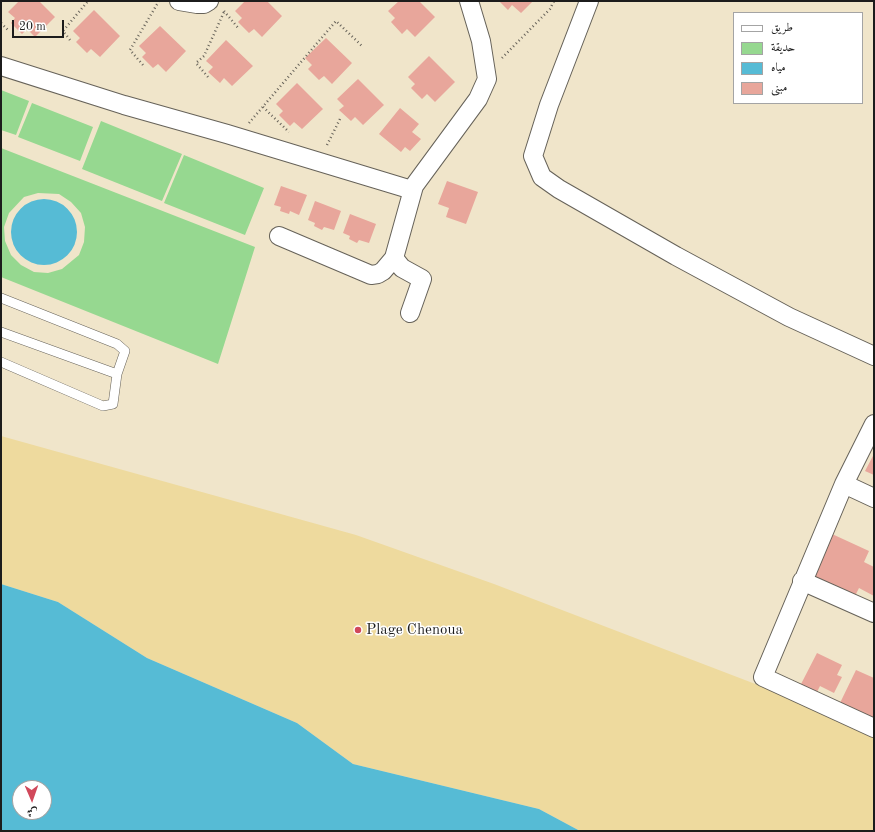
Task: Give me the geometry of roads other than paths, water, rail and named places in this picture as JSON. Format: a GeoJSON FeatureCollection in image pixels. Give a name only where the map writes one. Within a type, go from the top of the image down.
{"type":"FeatureCollection","features":[{"type":"Feature","properties":{"kind":"street"},"geometry":{"type":"LineString","coordinates":[[179,1],[197,4],[214,4]]}},
{"type":"Feature","properties":{"kind":"street"},"geometry":{"type":"LineString","coordinates":[[279,236],[370,275],[378,274],[383,271],[394,258],[412,190],[478,99],[486,79],[481,41],[469,1]]}},
{"type":"Feature","properties":{"kind":"street"},"geometry":{"type":"LineString","coordinates":[[589,1],[549,105],[533,156],[542,177],[559,189],[662,248],[789,318],[874,356]]}},
{"type":"Feature","properties":{"kind":"street"},"geometry":{"type":"LineString","coordinates":[[1,66],[412,190]]}},
{"type":"Feature","properties":{"kind":"street"},"geometry":{"type":"LineString","coordinates":[[394,258],[402,268],[422,279],[410,313]]}},
{"type":"Feature","properties":{"kind":"street"},"geometry":{"type":"LineString","coordinates":[[874,424],[844,484],[802,580],[763,677],[874,728]]}},
{"type":"Feature","properties":{"kind":"street"},"geometry":{"type":"LineString","coordinates":[[844,484],[874,498]]}},
{"type":"Feature","properties":{"kind":"street"},"geometry":{"type":"LineString","coordinates":[[802,580],[874,613]]}},
{"type":"Feature","properties":{"kind":"lane"},"geometry":{"type":"LineString","coordinates":[[1,298],[117,344],[126,351],[117,374],[113,404],[103,406],[1,362]]}},
{"type":"Feature","properties":{"kind":"lane"},"geometry":{"type":"LineString","coordinates":[[1,332],[117,374]]}},
{"type":"Feature","properties":{"kind":"water"},"geometry":{"type":"Polygon","coordinates":[[[38,199],[50,199],[62,204],[72,214],[77,226],[75,245],[62,260],[50,265],[38,265],[26,260],[16,250],[11,238],[11,226],[16,214],[26,204],[38,199]]]}},
{"type":"Feature","properties":{"kind":"water"},"geometry":{"type":"Polygon","coordinates":[[[1,584],[58,602],[147,658],[297,723],[353,764],[539,809],[580,831],[1,831],[1,584]]]}},
{"type":"Feature","properties":{"kind":"place","name":"Plage Chenoua"},"geometry":{"type":"Point","coordinates":[358,630]}}]}
